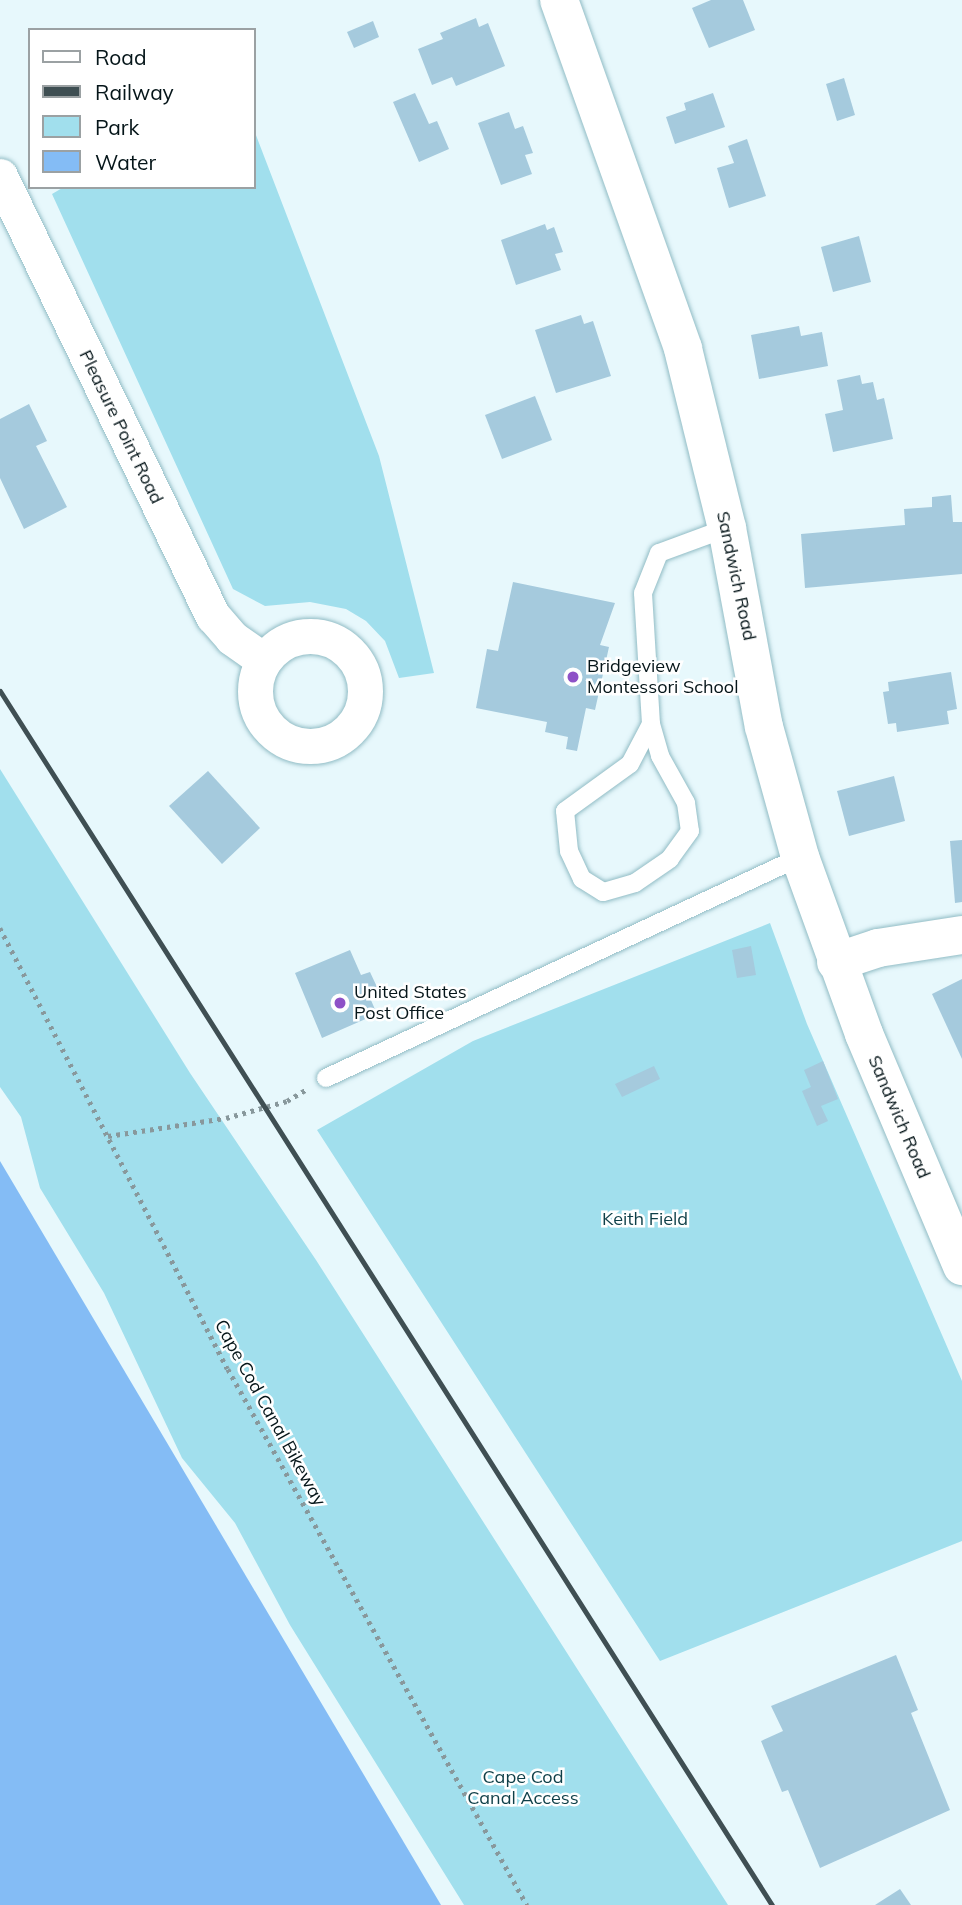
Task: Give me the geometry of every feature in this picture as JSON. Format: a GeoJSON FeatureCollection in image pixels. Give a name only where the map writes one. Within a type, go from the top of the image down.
{"type":"FeatureCollection","features":[{"type":"Feature","properties":{"kind":"main road","name":"Sandwich Road"},"geometry":{"type":"LineString","coordinates":[[559,0],[656,264],[705,432],[727,528],[764,727],[800,857],[836,962],[962,1266]]}},
{"type":"Feature","properties":{"kind":"main road"},"geometry":{"type":"LineString","coordinates":[[836,962],[878,948],[962,935]]}},
{"type":"Feature","properties":{"kind":"street","name":"Pleasure Point Road"},"geometry":{"type":"LineString","coordinates":[[0,176],[213,616],[232,638],[264,660]]}},
{"type":"Feature","properties":{"kind":"lane"},"geometry":{"type":"LineString","coordinates":[[651,724],[630,764],[565,811],[569,852],[582,879],[603,892],[635,883],[670,859],[690,831],[686,803],[660,756],[651,724],[643,593],[659,553],[727,528]]}},
{"type":"Feature","properties":{"kind":"lane"},"geometry":{"type":"LineString","coordinates":[[326,1078],[800,857]]}},
{"type":"Feature","properties":{"kind":"path","name":"Cape Cod Canal Bikeway"},"geometry":{"type":"LineString","coordinates":[[0,928],[228,1369],[527,1905]]}},
{"type":"Feature","properties":{"kind":"path"},"geometry":{"type":"LineString","coordinates":[[108,1136],[226,1118],[287,1101],[326,1078]]}},
{"type":"Feature","properties":{"kind":"green space"},"geometry":{"type":"Polygon","coordinates":[[[256,135],[379,456],[434,673],[399,678],[385,641],[366,621],[346,609],[310,602],[265,606],[233,589],[52,194],[61,189],[256,189],[256,135]]]}},
{"type":"Feature","properties":{"kind":"green space","name":"Cape Cod Canal Access"},"geometry":{"type":"Polygon","coordinates":[[[0,769],[190,1073],[316,1260],[728,1905],[464,1905],[290,1625],[235,1523],[182,1458],[104,1293],[40,1188],[21,1117],[0,1087],[0,769]]]}},
{"type":"Feature","properties":{"kind":"green space","name":"Keith Field"},"geometry":{"type":"Polygon","coordinates":[[[770,923],[807,1024],[962,1381],[962,1541],[660,1661],[317,1130],[473,1041],[770,923]]]}},
{"type":"Feature","properties":{"kind":"water"},"geometry":{"type":"Polygon","coordinates":[[[0,1161],[441,1905],[0,1905],[0,1161]]]}},
{"type":"Feature","properties":{"kind":"building"},"geometry":{"type":"Polygon","coordinates":[[[711,0],[743,0],[755,30],[709,48],[692,8],[711,0]]]}},
{"type":"Feature","properties":{"kind":"building"},"geometry":{"type":"Polygon","coordinates":[[[476,18],[479,27],[488,23],[505,66],[456,86],[452,77],[432,85],[418,49],[443,39],[440,33],[476,18]]]}},
{"type":"Feature","properties":{"kind":"building"},"geometry":{"type":"Polygon","coordinates":[[[373,21],[379,37],[354,48],[347,32],[373,21]]]}},
{"type":"Feature","properties":{"kind":"building"},"geometry":{"type":"Polygon","coordinates":[[[844,78],[855,115],[837,121],[826,84],[844,78]]]}},
{"type":"Feature","properties":{"kind":"building"},"geometry":{"type":"Polygon","coordinates":[[[415,93],[429,124],[437,121],[449,149],[419,162],[393,102],[415,93]]]}},
{"type":"Feature","properties":{"kind":"building"},"geometry":{"type":"Polygon","coordinates":[[[713,93],[725,127],[675,144],[666,117],[686,110],[684,103],[713,93]]]}},
{"type":"Feature","properties":{"kind":"building"},"geometry":{"type":"Polygon","coordinates":[[[509,112],[515,129],[523,126],[533,153],[525,155],[532,174],[501,185],[478,123],[509,112]]]}},
{"type":"Feature","properties":{"kind":"building"},"geometry":{"type":"Polygon","coordinates":[[[747,139],[766,196],[729,208],[717,168],[734,163],[728,146],[747,139]]]}},
{"type":"Feature","properties":{"kind":"building"},"geometry":{"type":"Polygon","coordinates":[[[545,224],[547,230],[554,227],[563,252],[555,254],[561,270],[516,285],[501,240],[545,224]]]}},
{"type":"Feature","properties":{"kind":"building"},"geometry":{"type":"Polygon","coordinates":[[[859,236],[871,282],[833,292],[821,247],[859,236]]]}},
{"type":"Feature","properties":{"kind":"building"},"geometry":{"type":"Polygon","coordinates":[[[581,315],[584,324],[593,321],[611,376],[556,393],[535,330],[581,315]]]}},
{"type":"Feature","properties":{"kind":"building"},"geometry":{"type":"Polygon","coordinates":[[[799,326],[801,336],[822,332],[828,366],[759,379],[751,335],[799,326]]]}},
{"type":"Feature","properties":{"kind":"building"},"geometry":{"type":"Polygon","coordinates":[[[860,375],[862,384],[873,382],[877,400],[884,398],[893,439],[833,452],[825,414],[843,410],[837,380],[860,375]]]}},
{"type":"Feature","properties":{"kind":"building"},"geometry":{"type":"Polygon","coordinates":[[[535,396],[552,440],[502,459],[485,415],[535,396]]]}},
{"type":"Feature","properties":{"kind":"building"},"geometry":{"type":"Polygon","coordinates":[[[29,404],[47,441],[36,446],[67,507],[24,529],[0,478],[0,419],[29,404]]]}},
{"type":"Feature","properties":{"kind":"building"},"geometry":{"type":"Polygon","coordinates":[[[951,495],[953,522],[962,522],[962,574],[805,588],[801,534],[905,525],[904,509],[932,507],[932,497],[951,495]]]}},
{"type":"Feature","properties":{"kind":"building"},"geometry":{"type":"Polygon","coordinates":[[[513,582],[615,603],[600,645],[609,647],[595,710],[586,708],[577,751],[566,749],[568,737],[545,732],[547,722],[476,708],[487,649],[498,651],[513,582]]]}},
{"type":"Feature","properties":{"kind":"building"},"geometry":{"type":"Polygon","coordinates":[[[951,672],[957,709],[947,711],[949,724],[897,732],[896,723],[888,724],[883,692],[889,691],[888,682],[951,672]]]}},
{"type":"Feature","properties":{"kind":"building"},"geometry":{"type":"Polygon","coordinates":[[[208,771],[260,828],[222,864],[169,806],[208,771]]]}},
{"type":"Feature","properties":{"kind":"building"},"geometry":{"type":"Polygon","coordinates":[[[894,776],[905,821],[849,836],[837,791],[894,776]]]}},
{"type":"Feature","properties":{"kind":"building"},"geometry":{"type":"Polygon","coordinates":[[[962,840],[962,902],[955,903],[950,841],[962,840]]]}},
{"type":"Feature","properties":{"kind":"building"},"geometry":{"type":"Polygon","coordinates":[[[751,946],[756,975],[737,978],[732,950],[751,946]]]}},
{"type":"Feature","properties":{"kind":"building","name":"United States Post Office"},"geometry":{"type":"Polygon","coordinates":[[[350,950],[361,975],[370,972],[377,987],[367,991],[377,1014],[322,1038],[295,973],[350,950]]]}},
{"type":"Feature","properties":{"kind":"building"},"geometry":{"type":"Polygon","coordinates":[[[962,979],[962,1059],[932,994],[962,979]]]}},
{"type":"Feature","properties":{"kind":"building"},"geometry":{"type":"Polygon","coordinates":[[[823,1061],[838,1099],[821,1106],[828,1121],[817,1126],[802,1091],[811,1087],[804,1070],[823,1061]]]}},
{"type":"Feature","properties":{"kind":"building"},"geometry":{"type":"Polygon","coordinates":[[[654,1066],[660,1079],[622,1097],[615,1084],[654,1066]]]}},
{"type":"Feature","properties":{"kind":"building"},"geometry":{"type":"Polygon","coordinates":[[[896,1655],[918,1710],[911,1713],[950,1810],[820,1868],[788,1790],[782,1792],[761,1741],[783,1731],[771,1706],[896,1655]]]}},
{"type":"Feature","properties":{"kind":"building"},"geometry":{"type":"Polygon","coordinates":[[[900,1889],[911,1905],[875,1905],[900,1889]]]}},
{"type":"Feature","properties":{"kind":"railway"},"geometry":{"type":"LineString","coordinates":[[0,691],[772,1905]]}},
{"type":"Feature","properties":{"kind":"place","name":"Bridgeview Montessori School"},"geometry":{"type":"Point","coordinates":[573,677]}},
{"type":"Feature","properties":{"kind":"place","name":"United States Post Office"},"geometry":{"type":"Point","coordinates":[340,1003]}}]}
